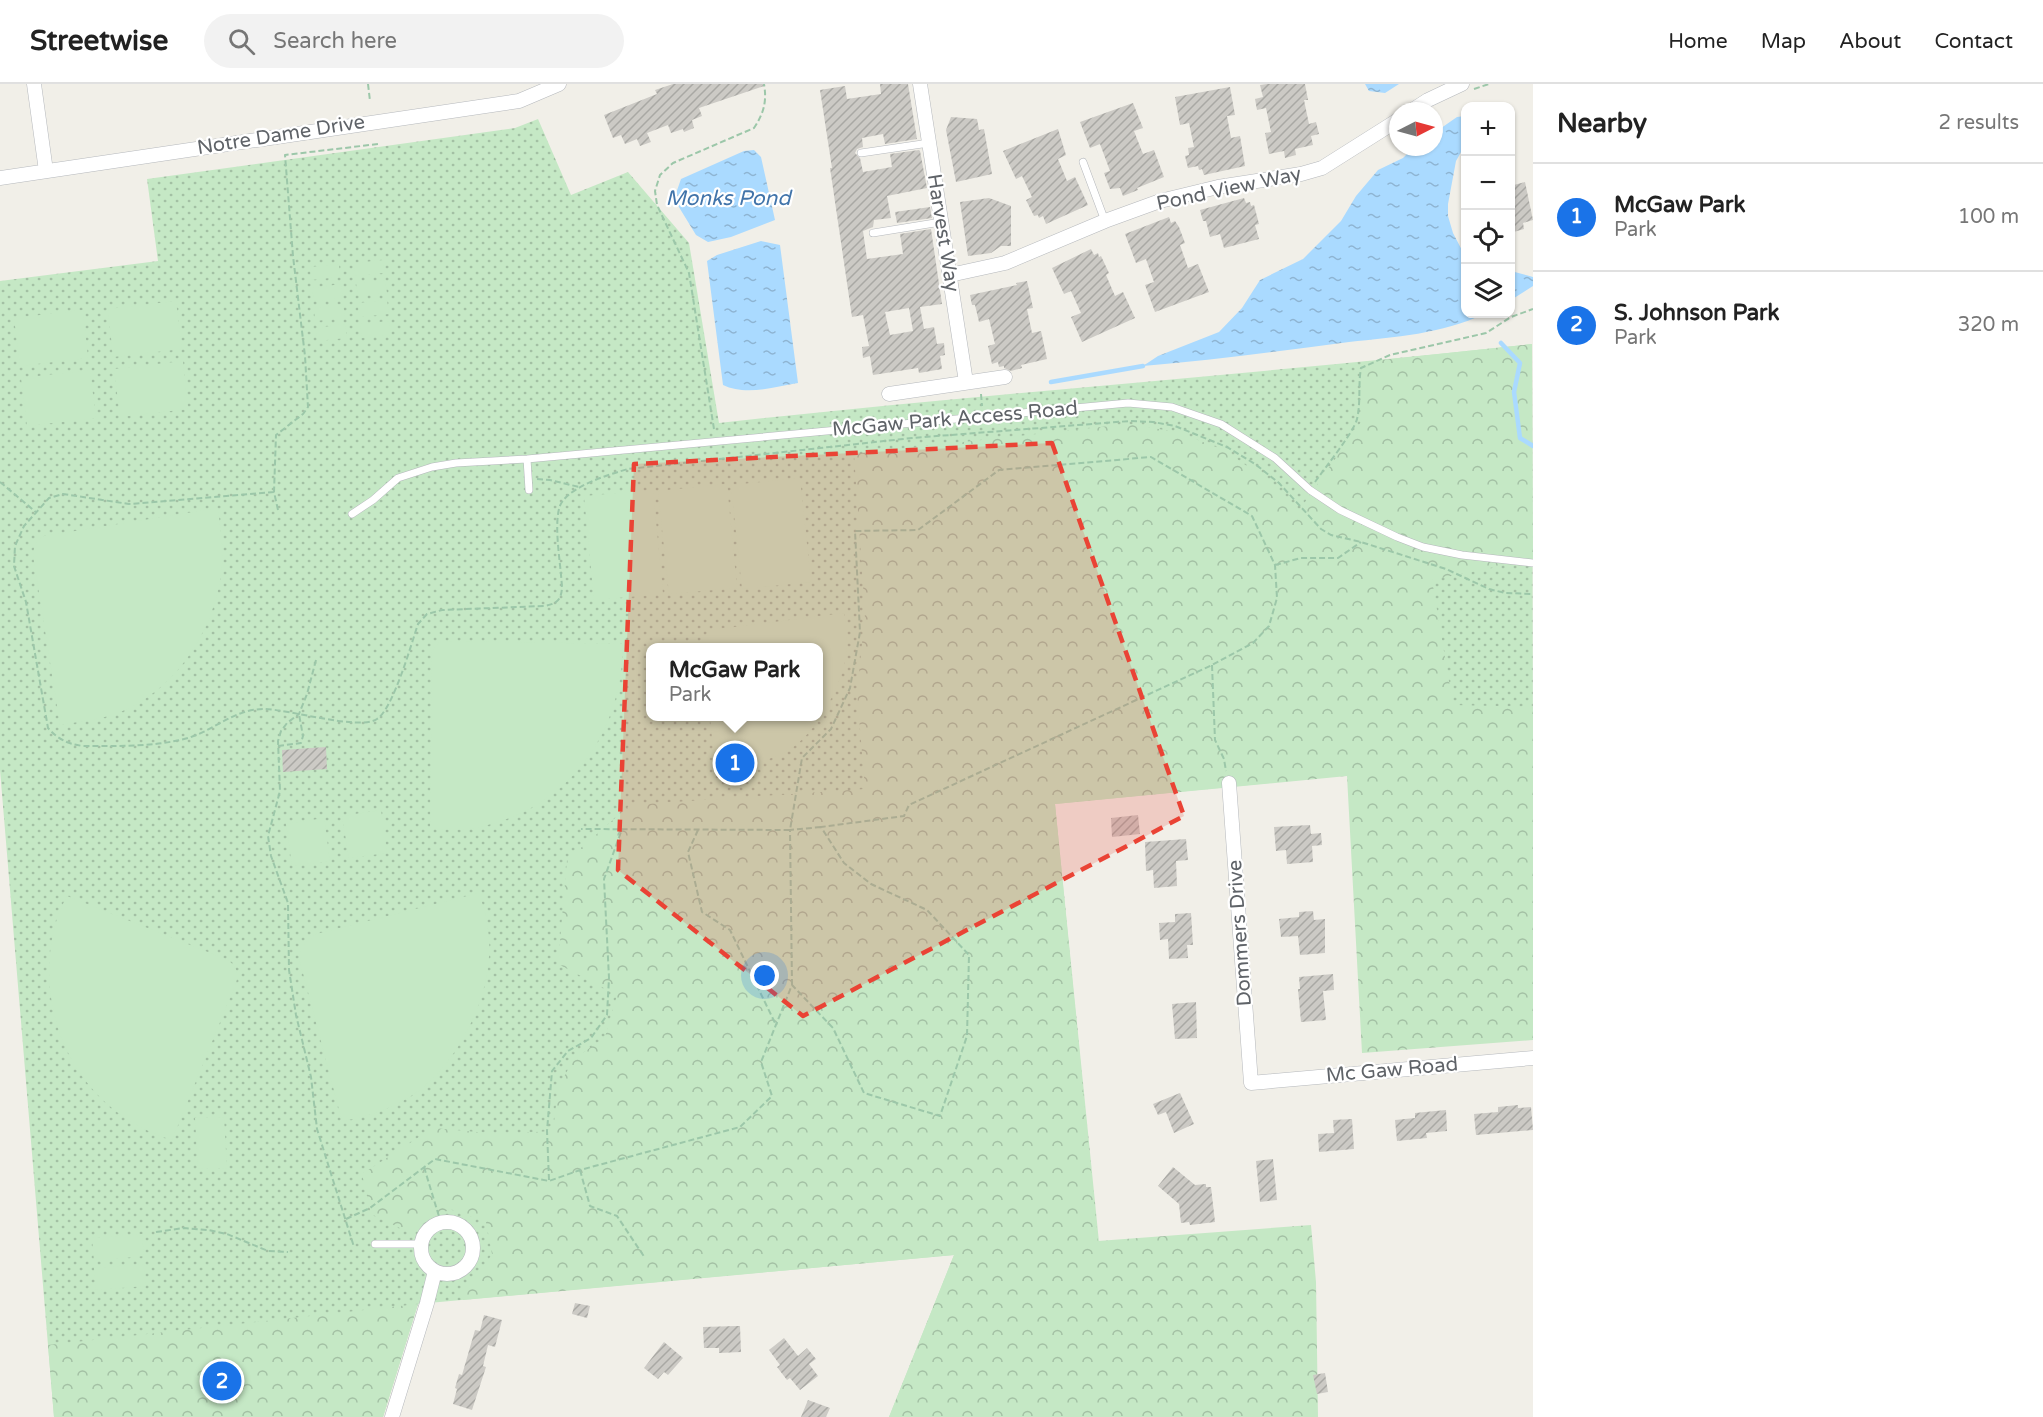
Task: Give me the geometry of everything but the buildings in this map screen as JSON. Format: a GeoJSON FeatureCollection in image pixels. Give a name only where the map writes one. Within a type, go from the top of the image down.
{"type":"FeatureCollection","features":[{"type":"Feature","properties":{"kind":"street"},"geometry":{"type":"LineString","coordinates":[[34,84],[46,171]]}},
{"type":"Feature","properties":{"kind":"street","name":"Notre Dame Drive"},"geometry":{"type":"LineString","coordinates":[[0,178],[519,100],[559,84]]}},
{"type":"Feature","properties":{"kind":"street","name":"Harvest Way"},"geometry":{"type":"LineString","coordinates":[[920,84],[950,275],[973,381]]}},
{"type":"Feature","properties":{"kind":"street"},"geometry":{"type":"LineString","coordinates":[[1425,102],[1462,84]]}},
{"type":"Feature","properties":{"kind":"street","name":"Pond View Way"},"geometry":{"type":"LineString","coordinates":[[950,275],[1005,264],[1106,221],[1160,201],[1218,187],[1301,174],[1322,168],[1389,126]]}},
{"type":"Feature","properties":{"kind":"street"},"geometry":{"type":"LineString","coordinates":[[889,394],[1005,377]]}},
{"type":"Feature","properties":{"kind":"street","name":"Dommers Drive"},"geometry":{"type":"LineString","coordinates":[[1229,783],[1251,1083]]}},
{"type":"Feature","properties":{"kind":"street","name":"Mc Gaw Road"},"geometry":{"type":"LineString","coordinates":[[1251,1083],[1533,1058]]}},
{"type":"Feature","properties":{"kind":"street"},"geometry":{"type":"LineString","coordinates":[[441,1223],[459,1225],[466,1231],[472,1247],[471,1256],[461,1270],[444,1274],[435,1271],[424,1260],[421,1244],[428,1230],[441,1223]]}},
{"type":"Feature","properties":{"kind":"street"},"geometry":{"type":"LineString","coordinates":[[392,1417],[435,1271]]}},
{"type":"Feature","properties":{"kind":"lane"},"geometry":{"type":"LineString","coordinates":[[861,153],[929,143]]}},
{"type":"Feature","properties":{"kind":"lane"},"geometry":{"type":"LineString","coordinates":[[1083,162],[1106,221]]}},
{"type":"Feature","properties":{"kind":"lane"},"geometry":{"type":"LineString","coordinates":[[873,233],[941,222]]}},
{"type":"Feature","properties":{"kind":"lane","name":"McGaw Park Access Road"},"geometry":{"type":"LineString","coordinates":[[352,514],[373,500],[398,478],[432,467],[456,463],[527,459],[1128,403],[1172,406],[1221,424],[1275,458],[1310,490],[1340,510],[1397,537],[1423,547],[1462,555],[1533,563]]}},
{"type":"Feature","properties":{"kind":"lane"},"geometry":{"type":"LineString","coordinates":[[527,459],[529,490]]}},
{"type":"Feature","properties":{"kind":"lane"},"geometry":{"type":"LineString","coordinates":[[375,1244],[421,1244]]}},
{"type":"Feature","properties":{"kind":"path"},"geometry":{"type":"LineString","coordinates":[[368,84],[370,101]]}},
{"type":"Feature","properties":{"kind":"path"},"geometry":{"type":"LineString","coordinates":[[714,429],[689,273],[657,205],[655,191],[660,175],[673,163],[754,128],[763,116],[764,84]]}},
{"type":"Feature","properties":{"kind":"path"},"geometry":{"type":"LineString","coordinates":[[278,510],[274,492],[276,435],[303,414],[308,407],[285,155],[378,144]]}},
{"type":"Feature","properties":{"kind":"path"},"geometry":{"type":"LineString","coordinates":[[1310,490],[1356,423],[1360,401],[1358,384],[1361,368],[1390,355],[1486,333],[1511,317],[1533,309]]}},
{"type":"Feature","properties":{"kind":"path"},"geometry":{"type":"LineString","coordinates":[[973,381],[984,417],[985,432]]}},
{"type":"Feature","properties":{"kind":"path"},"geometry":{"type":"LineString","coordinates":[[274,492],[129,504],[63,494],[49,498],[24,526],[15,546],[14,566],[26,602],[48,728],[57,738],[73,745],[83,746],[167,742],[196,735],[229,717],[250,710],[282,710],[358,723],[376,721],[387,709],[418,624],[428,614],[442,610],[544,606],[556,603],[560,599],[562,588],[559,509],[566,497],[580,487],[628,469],[985,432],[1130,421],[1175,426],[1227,447],[1255,464],[1279,483],[1321,529],[1331,535],[1446,569],[1489,590],[1505,594],[1533,594]]}},
{"type":"Feature","properties":{"kind":"path"},"geometry":{"type":"LineString","coordinates":[[346,1219],[370,1208],[435,1159],[549,1181],[580,1170],[740,1126],[772,1096],[760,1062],[792,985],[790,830],[801,758],[831,729],[850,688],[860,632],[855,531],[918,530],[999,470],[1151,457],[1252,516],[1275,565],[1277,598],[1269,626],[1253,643],[1212,665],[909,805],[904,816],[790,830],[581,830]]}},
{"type":"Feature","properties":{"kind":"path"},"geometry":{"type":"LineString","coordinates":[[528,479],[550,480],[580,487]]}},
{"type":"Feature","properties":{"kind":"path"},"geometry":{"type":"LineString","coordinates":[[0,482],[37,513]]}},
{"type":"Feature","properties":{"kind":"path"},"geometry":{"type":"LineString","coordinates":[[1275,565],[1301,558],[1338,558],[1361,542]]}},
{"type":"Feature","properties":{"kind":"path"},"geometry":{"type":"LineString","coordinates":[[316,660],[299,714],[281,731],[278,746],[280,791],[268,836],[271,856],[288,903],[289,970],[296,1015],[311,1077],[317,1129],[354,1247]]}},
{"type":"Feature","properties":{"kind":"path"},"geometry":{"type":"LineString","coordinates":[[1212,665],[1215,740],[1224,759],[1229,783]]}},
{"type":"Feature","properties":{"kind":"path"},"geometry":{"type":"LineString","coordinates":[[278,746],[301,743],[303,736],[299,714]]}},
{"type":"Feature","properties":{"kind":"path"},"geometry":{"type":"LineString","coordinates":[[792,985],[833,1028],[864,1093],[940,1116],[967,1036],[969,955],[927,910],[871,884],[844,863],[821,827]]}},
{"type":"Feature","properties":{"kind":"path"},"geometry":{"type":"LineString","coordinates":[[549,1181],[547,1131],[552,1071],[568,1051],[591,1038],[607,1015],[609,978],[604,879],[622,829]]}},
{"type":"Feature","properties":{"kind":"path"},"geometry":{"type":"LineString","coordinates":[[698,830],[688,852],[702,912],[730,930],[776,1024]]}},
{"type":"Feature","properties":{"kind":"path"},"geometry":{"type":"LineString","coordinates":[[424,1167],[441,1223]]}},
{"type":"Feature","properties":{"kind":"path"},"geometry":{"type":"LineString","coordinates":[[580,1170],[590,1206],[618,1216],[645,1258]]}},
{"type":"Feature","properties":{"kind":"path"},"geometry":{"type":"LineString","coordinates":[[156,1232],[184,1228],[208,1230],[227,1234],[268,1251],[288,1252]]}},
{"type":"Feature","properties":{"kind":"highlighted area"},"geometry":{"type":"Polygon","coordinates":[[[1052,443],[1184,816],[803,1016],[618,870],[634,464],[1052,443]]]}},
{"type":"Feature","properties":{"kind":"green space"},"geometry":{"type":"Polygon","coordinates":[[[538,119],[571,195],[628,172],[689,243],[719,423],[1532,344],[1533,757],[1055,804],[1099,1242],[1094,1417],[889,1417],[954,1255],[418,1304],[383,1417],[54,1417],[0,770],[0,281],[158,261],[147,179],[515,128],[538,119]]]}},
{"type":"Feature","properties":{"kind":"green space"},"geometry":{"type":"Polygon","coordinates":[[[383,260],[384,273],[355,276],[354,263],[383,260]]]}},
{"type":"Feature","properties":{"kind":"green space"},"geometry":{"type":"Polygon","coordinates":[[[339,264],[340,277],[311,280],[310,267],[339,264]]]}},
{"type":"Feature","properties":{"kind":"green space"},"geometry":{"type":"Polygon","coordinates":[[[385,280],[387,293],[358,296],[356,283],[385,280]]]}},
{"type":"Feature","properties":{"kind":"green space"},"geometry":{"type":"Polygon","coordinates":[[[341,284],[343,298],[314,301],[312,288],[341,284]]]}},
{"type":"Feature","properties":{"kind":"green space"},"geometry":{"type":"Polygon","coordinates":[[[387,300],[389,314],[359,317],[358,303],[387,300]]]}},
{"type":"Feature","properties":{"kind":"green space"},"geometry":{"type":"Polygon","coordinates":[[[176,301],[182,349],[113,357],[108,309],[176,301]]]}},
{"type":"Feature","properties":{"kind":"green space"},"geometry":{"type":"Polygon","coordinates":[[[343,304],[345,318],[315,321],[314,308],[343,304]]]}},
{"type":"Feature","properties":{"kind":"green space"},"geometry":{"type":"Polygon","coordinates":[[[83,310],[88,358],[20,366],[14,318],[83,310]]]}},
{"type":"Feature","properties":{"kind":"green space"},"geometry":{"type":"Polygon","coordinates":[[[389,321],[391,335],[362,338],[360,324],[389,321]]]}},
{"type":"Feature","properties":{"kind":"green space"},"geometry":{"type":"Polygon","coordinates":[[[345,324],[347,338],[317,341],[316,328],[345,324]]]}},
{"type":"Feature","properties":{"kind":"green space"},"geometry":{"type":"Polygon","coordinates":[[[1532,344],[1533,559],[1432,580],[1453,705],[1533,707],[1533,1040],[1362,1053],[1347,776],[1055,804],[1098,1241],[1311,1225],[1316,1282],[1318,1417],[889,1417],[954,1255],[463,1300],[461,1288],[479,1274],[492,1254],[486,1222],[450,1209],[410,1233],[371,1214],[362,1174],[433,1128],[499,1134],[553,1131],[558,1088],[573,1060],[605,1037],[617,995],[558,964],[567,860],[630,805],[865,789],[857,693],[865,614],[854,454],[1128,424],[1177,432],[1224,450],[1267,480],[1298,512],[1363,419],[1363,362],[1532,344]]]}},
{"type":"Feature","properties":{"kind":"green space"},"geometry":{"type":"Polygon","coordinates":[[[183,361],[188,409],[120,417],[114,369],[183,361]]]}},
{"type":"Feature","properties":{"kind":"green space"},"geometry":{"type":"Polygon","coordinates":[[[90,370],[96,418],[27,426],[21,378],[90,370]]]}},
{"type":"Feature","properties":{"kind":"green space"},"geometry":{"type":"Polygon","coordinates":[[[800,478],[811,582],[742,589],[731,485],[800,478]]]}},
{"type":"Feature","properties":{"kind":"green space"},"geometry":{"type":"Polygon","coordinates":[[[727,484],[737,588],[669,594],[658,491],[727,484]]]}},
{"type":"Feature","properties":{"kind":"green space"},"geometry":{"type":"Polygon","coordinates":[[[653,490],[663,594],[594,600],[584,496],[653,490]]]}},
{"type":"Feature","properties":{"kind":"green space"},"geometry":{"type":"Polygon","coordinates":[[[218,508],[222,538],[222,567],[218,589],[204,631],[179,668],[164,684],[127,709],[103,717],[60,725],[33,555],[37,541],[44,536],[218,508]]]}},
{"type":"Feature","properties":{"kind":"green space"},"geometry":{"type":"Polygon","coordinates":[[[844,613],[847,644],[844,667],[834,694],[823,714],[823,643],[702,643],[702,639],[710,630],[844,613]]]}},
{"type":"Feature","properties":{"kind":"green space"},"geometry":{"type":"Polygon","coordinates":[[[440,641],[623,644],[620,677],[613,707],[601,736],[585,761],[565,784],[540,802],[512,817],[480,827],[430,829],[432,651],[440,641]]]}},
{"type":"Feature","properties":{"kind":"green space"},"geometry":{"type":"Polygon","coordinates":[[[710,721],[818,721],[800,742],[790,749],[745,766],[715,770],[710,721]]]}},
{"type":"Feature","properties":{"kind":"green space"},"geometry":{"type":"Polygon","coordinates":[[[381,810],[387,853],[349,858],[342,816],[381,810]]]}},
{"type":"Feature","properties":{"kind":"green space"},"geometry":{"type":"Polygon","coordinates":[[[324,818],[330,861],[292,866],[286,824],[324,818]]]}},
{"type":"Feature","properties":{"kind":"green space"},"geometry":{"type":"Polygon","coordinates":[[[479,893],[488,932],[487,972],[478,1006],[458,1046],[433,1078],[418,1091],[384,1110],[342,1121],[299,958],[302,946],[316,934],[479,893]]]}},
{"type":"Feature","properties":{"kind":"green space"},"geometry":{"type":"Polygon","coordinates":[[[67,896],[228,960],[236,970],[236,983],[172,1140],[145,1129],[121,1115],[100,1097],[82,1076],[68,1052],[58,1027],[51,999],[49,970],[54,932],[67,896]]]}},
{"type":"Feature","properties":{"kind":"green space"},"geometry":{"type":"Polygon","coordinates":[[[224,1117],[227,1168],[198,1169],[195,1118],[224,1117]]]}},
{"type":"Feature","properties":{"kind":"green space"},"geometry":{"type":"Polygon","coordinates":[[[142,1234],[144,1256],[94,1261],[92,1238],[142,1234]]]}},
{"type":"Feature","properties":{"kind":"green space"},"geometry":{"type":"Polygon","coordinates":[[[144,1264],[146,1286],[96,1290],[94,1268],[144,1264]]]}},
{"type":"Feature","properties":{"kind":"green space"},"geometry":{"type":"Polygon","coordinates":[[[418,1304],[383,1417],[54,1417],[48,1345],[418,1304]]]}},
{"type":"Feature","properties":{"kind":"water"},"geometry":{"type":"Polygon","coordinates":[[[1365,84],[1399,84],[1385,93],[1369,91],[1365,84]]]}},
{"type":"Feature","properties":{"kind":"water"},"geometry":{"type":"Polygon","coordinates":[[[1461,116],[1461,152],[1456,161],[1448,216],[1461,248],[1461,318],[1475,318],[1418,334],[1143,366],[1158,356],[1219,332],[1242,308],[1260,280],[1303,259],[1341,221],[1356,196],[1378,170],[1405,156],[1443,156],[1443,127],[1461,116]]]}},
{"type":"Feature","properties":{"kind":"water","name":"Monks Pond"},"geometry":{"type":"Polygon","coordinates":[[[754,150],[761,157],[775,220],[731,237],[708,242],[696,235],[674,199],[681,179],[744,151],[754,150]]]}},
{"type":"Feature","properties":{"kind":"water"},"geometry":{"type":"Polygon","coordinates":[[[761,241],[780,245],[798,383],[760,390],[741,390],[723,385],[707,261],[717,255],[761,241]]]}},
{"type":"Feature","properties":{"kind":"water"},"geometry":{"type":"Polygon","coordinates":[[[1515,272],[1533,277],[1533,286],[1515,297],[1515,272]]]}},
{"type":"Feature","properties":{"kind":"waterway"},"geometry":{"type":"LineString","coordinates":[[1501,343],[1520,363],[1514,392],[1520,438],[1533,446]]}},
{"type":"Feature","properties":{"kind":"waterway"},"geometry":{"type":"LineString","coordinates":[[1051,382],[1143,366]]}},
{"type":"Feature","properties":{"kind":"place","name":"McGaw Park"},"geometry":{"type":"Point","coordinates":[735,763]}},
{"type":"Feature","properties":{"kind":"place","name":"S. Johnson Park"},"geometry":{"type":"Point","coordinates":[222,1381]}}]}
